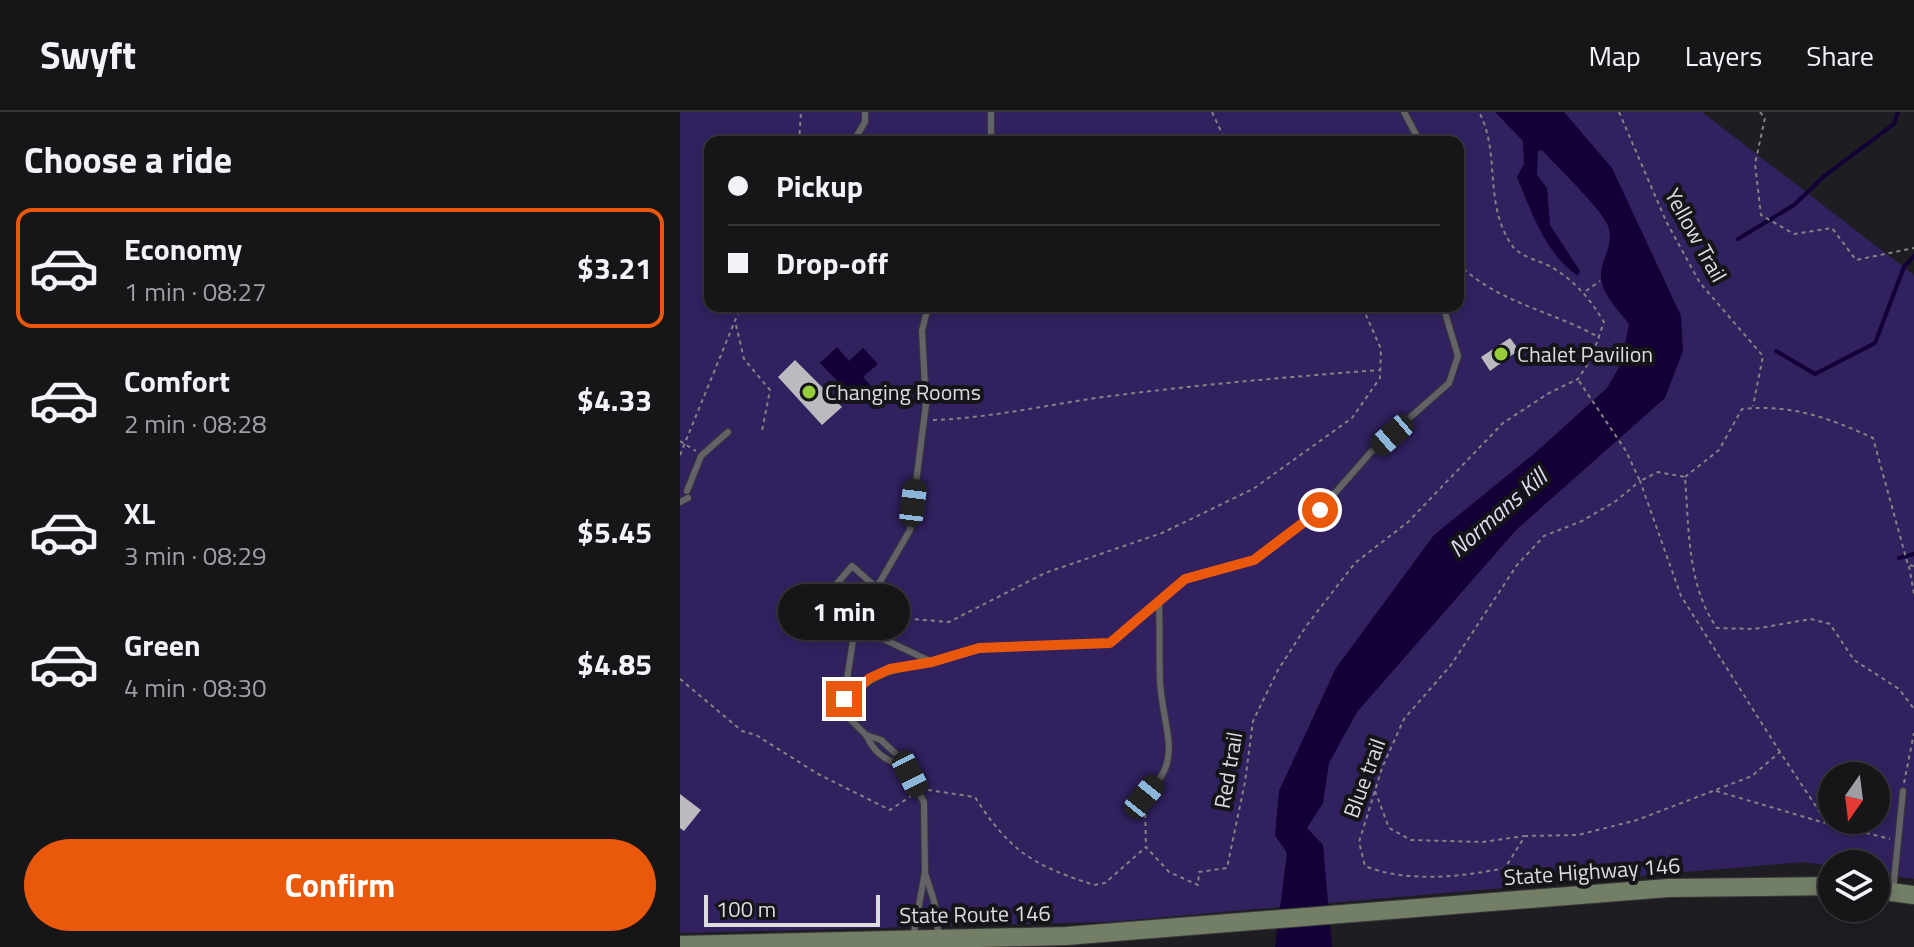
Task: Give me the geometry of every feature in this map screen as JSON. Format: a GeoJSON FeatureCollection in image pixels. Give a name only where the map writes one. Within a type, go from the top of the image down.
{"type":"FeatureCollection","features":[{"type":"Feature","properties":{"kind":"main road","name":"State Highway 146"},"geometry":{"type":"LineString","coordinates":[[1271,922],[1668,888],[1818,886]]}},
{"type":"Feature","properties":{"kind":"main road"},"geometry":{"type":"LineString","coordinates":[[1890,891],[1914,895]]}},
{"type":"Feature","properties":{"kind":"main road","name":"State Route 146"},"geometry":{"type":"LineString","coordinates":[[680,945],[1066,936],[1271,922]]}},
{"type":"Feature","properties":{"kind":"lane"},"geometry":{"type":"LineString","coordinates":[[857,136],[865,122],[865,112]]}},
{"type":"Feature","properties":{"kind":"lane"},"geometry":{"type":"LineString","coordinates":[[991,112],[991,136]]}},
{"type":"Feature","properties":{"kind":"lane"},"geometry":{"type":"LineString","coordinates":[[1404,112],[1417,136]]}},
{"type":"Feature","properties":{"kind":"lane"},"geometry":{"type":"LineString","coordinates":[[902,765],[889,762],[872,748],[866,735],[849,718],[844,699],[853,640],[862,613],[910,530],[924,421],[927,375],[922,331],[927,312]]}},
{"type":"Feature","properties":{"kind":"lane"},"geometry":{"type":"LineString","coordinates":[[844,699],[870,678],[890,669],[932,662],[979,648],[1110,643],[1185,579],[1254,560],[1320,510],[1371,452],[1449,383],[1458,356],[1445,312]]}},
{"type":"Feature","properties":{"kind":"lane"},"geometry":{"type":"LineString","coordinates":[[680,502],[687,495],[701,456],[728,432]]}},
{"type":"Feature","properties":{"kind":"lane"},"geometry":{"type":"LineString","coordinates":[[877,588],[852,566],[834,587],[862,613],[877,636],[932,662]]}},
{"type":"Feature","properties":{"kind":"lane"},"geometry":{"type":"LineString","coordinates":[[1128,808],[1144,797],[1162,776],[1169,759],[1171,736],[1160,684],[1159,601]]}},
{"type":"Feature","properties":{"kind":"lane"},"geometry":{"type":"LineString","coordinates":[[866,735],[881,740],[897,755],[924,802],[925,872],[912,940]]}},
{"type":"Feature","properties":{"kind":"lane"},"geometry":{"type":"LineString","coordinates":[[1890,871],[1898,841],[1903,791]]}},
{"type":"Feature","properties":{"kind":"lane"},"geometry":{"type":"LineString","coordinates":[[925,872],[934,901],[939,939]]}},
{"type":"Feature","properties":{"kind":"path"},"geometry":{"type":"LineString","coordinates":[[799,136],[801,112]]}},
{"type":"Feature","properties":{"kind":"path"},"geometry":{"type":"LineString","coordinates":[[1212,112],[1223,136]]}},
{"type":"Feature","properties":{"kind":"path"},"geometry":{"type":"LineString","coordinates":[[1479,112],[1489,130],[1492,199],[1512,246],[1552,267],[1585,292],[1604,322],[1600,338],[1578,379],[1626,451],[1640,481],[1681,596],[1818,809]]}},
{"type":"Feature","properties":{"kind":"path","name":"Yellow Trail"},"geometry":{"type":"LineString","coordinates":[[1619,112],[1666,221],[1700,283],[1763,356],[1753,408]]}},
{"type":"Feature","properties":{"kind":"path"},"geometry":{"type":"LineString","coordinates":[[1760,112],[1765,118],[1755,164],[1761,215],[1794,234],[1832,228],[1856,260],[1914,248]]}},
{"type":"Feature","properties":{"kind":"path"},"geometry":{"type":"LineString","coordinates":[[1464,267],[1506,298],[1572,322],[1600,338]]}},
{"type":"Feature","properties":{"kind":"path"},"geometry":{"type":"LineString","coordinates":[[1585,292],[1600,281]]}},
{"type":"Feature","properties":{"kind":"path"},"geometry":{"type":"LineString","coordinates":[[680,455],[739,312]]}},
{"type":"Feature","properties":{"kind":"path"},"geometry":{"type":"LineString","coordinates":[[862,613],[949,622],[1045,573],[1162,533],[1253,489],[1352,418],[1380,378],[1381,349],[1365,312]]}},
{"type":"Feature","properties":{"kind":"path"},"geometry":{"type":"LineString","coordinates":[[735,322],[744,359],[770,390],[762,431]]}},
{"type":"Feature","properties":{"kind":"path"},"geometry":{"type":"LineString","coordinates":[[924,421],[1007,414],[1099,398],[1230,382],[1380,370]]}},
{"type":"Feature","properties":{"kind":"path","name":"Red trail"},"geometry":{"type":"LineString","coordinates":[[1146,847],[1169,872],[1198,885],[1199,872],[1227,868],[1245,782],[1253,721],[1278,670],[1307,625],[1355,563],[1408,522],[1503,423],[1549,393],[1578,379]]}},
{"type":"Feature","properties":{"kind":"path"},"geometry":{"type":"LineString","coordinates":[[1914,594],[1873,438],[1826,416],[1771,406],[1742,409],[1719,450],[1685,477],[1697,590],[1705,612],[1717,628],[1754,629],[1811,619],[1830,624],[1854,660],[1899,689],[1914,709]]}},
{"type":"Feature","properties":{"kind":"path"},"geometry":{"type":"LineString","coordinates":[[680,441],[686,444]]}},
{"type":"Feature","properties":{"kind":"path","name":"Blue trail"},"geometry":{"type":"LineString","coordinates":[[1525,836],[1505,868],[1476,874],[1391,876],[1365,866],[1359,842],[1374,790],[1404,719],[1451,665],[1517,565],[1544,536],[1582,521],[1616,501],[1640,481],[1658,472],[1685,477]]}},
{"type":"Feature","properties":{"kind":"path"},"geometry":{"type":"LineString","coordinates":[[1908,565],[1914,566]]}},
{"type":"Feature","properties":{"kind":"path"},"geometry":{"type":"LineString","coordinates":[[680,679],[742,731],[756,735],[863,798],[890,810],[919,791],[975,797],[998,833],[1029,858],[1094,885],[1105,883],[1146,847],[1144,797]]}},
{"type":"Feature","properties":{"kind":"path"},"geometry":{"type":"LineString","coordinates":[[1903,791],[1914,733]]}},
{"type":"Feature","properties":{"kind":"path"},"geometry":{"type":"LineString","coordinates":[[1374,790],[1389,828],[1411,840],[1483,842],[1525,836],[1578,835],[1637,820],[1752,776],[1780,752]]}},
{"type":"Feature","properties":{"kind":"path"},"geometry":{"type":"LineString","coordinates":[[1714,791],[1818,820]]}},
{"type":"Feature","properties":{"kind":"path"},"geometry":{"type":"LineString","coordinates":[[1870,834],[1898,841]]}},
{"type":"Feature","properties":{"kind":"shaded area"},"geometry":{"type":"Polygon","coordinates":[[[680,112],[1702,112],[1914,275],[1914,879],[1890,875],[1890,850],[1818,850],[1818,864],[1803,862],[1108,922],[680,933],[680,112]]]}},
{"type":"Feature","properties":{"kind":"water","name":"Normans Kill"},"geometry":{"type":"Polygon","coordinates":[[[1495,112],[1564,112],[1612,168],[1681,316],[1683,351],[1665,398],[1516,530],[1357,712],[1329,763],[1323,803],[1307,828],[1323,845],[1332,947],[1275,947],[1287,853],[1275,835],[1279,791],[1336,668],[1434,535],[1535,453],[1607,388],[1621,364],[1629,324],[1611,301],[1602,281],[1610,239],[1608,226],[1578,188],[1542,150],[1538,151],[1537,175],[1547,188],[1550,225],[1580,271],[1578,276],[1557,256],[1541,231],[1517,177],[1524,164],[1523,141],[1495,112]]]}},
{"type":"Feature","properties":{"kind":"water"},"geometry":{"type":"Polygon","coordinates":[[[837,347],[849,361],[863,348],[878,364],[863,377],[875,390],[859,404],[820,363],[837,347]]]}},
{"type":"Feature","properties":{"kind":"building","name":"Chalet Pavilion"},"geometry":{"type":"Polygon","coordinates":[[[1510,338],[1519,350],[1490,371],[1481,357],[1510,338]]]}},
{"type":"Feature","properties":{"kind":"building","name":"Changing Rooms"},"geometry":{"type":"Polygon","coordinates":[[[795,360],[842,407],[822,425],[778,377],[795,360]]]}},
{"type":"Feature","properties":{"kind":"building"},"geometry":{"type":"Polygon","coordinates":[[[680,794],[701,810],[684,831],[680,828],[680,794]]]}},
{"type":"Feature","properties":{"kind":"waterway"},"geometry":{"type":"LineString","coordinates":[[1738,239],[1794,205],[1823,177],[1894,124],[1898,112]]}},
{"type":"Feature","properties":{"kind":"waterway"},"geometry":{"type":"LineString","coordinates":[[1776,351],[1815,374],[1875,343],[1904,267],[1914,256]]}},
{"type":"Feature","properties":{"kind":"waterway"},"geometry":{"type":"LineString","coordinates":[[1899,558],[1914,554]]}},
{"type":"Feature","properties":{"kind":"place","name":"Chalet Pavilion"},"geometry":{"type":"Point","coordinates":[1501,354]}},
{"type":"Feature","properties":{"kind":"place","name":"Changing Rooms"},"geometry":{"type":"Point","coordinates":[809,392]}},
{"type":"Feature","properties":{"kind":"route"},"geometry":{"type":"LineString","coordinates":[[844,699],[870,678],[890,669],[932,662],[979,648],[1110,643],[1185,579],[1254,560],[1320,510]]}}]}
